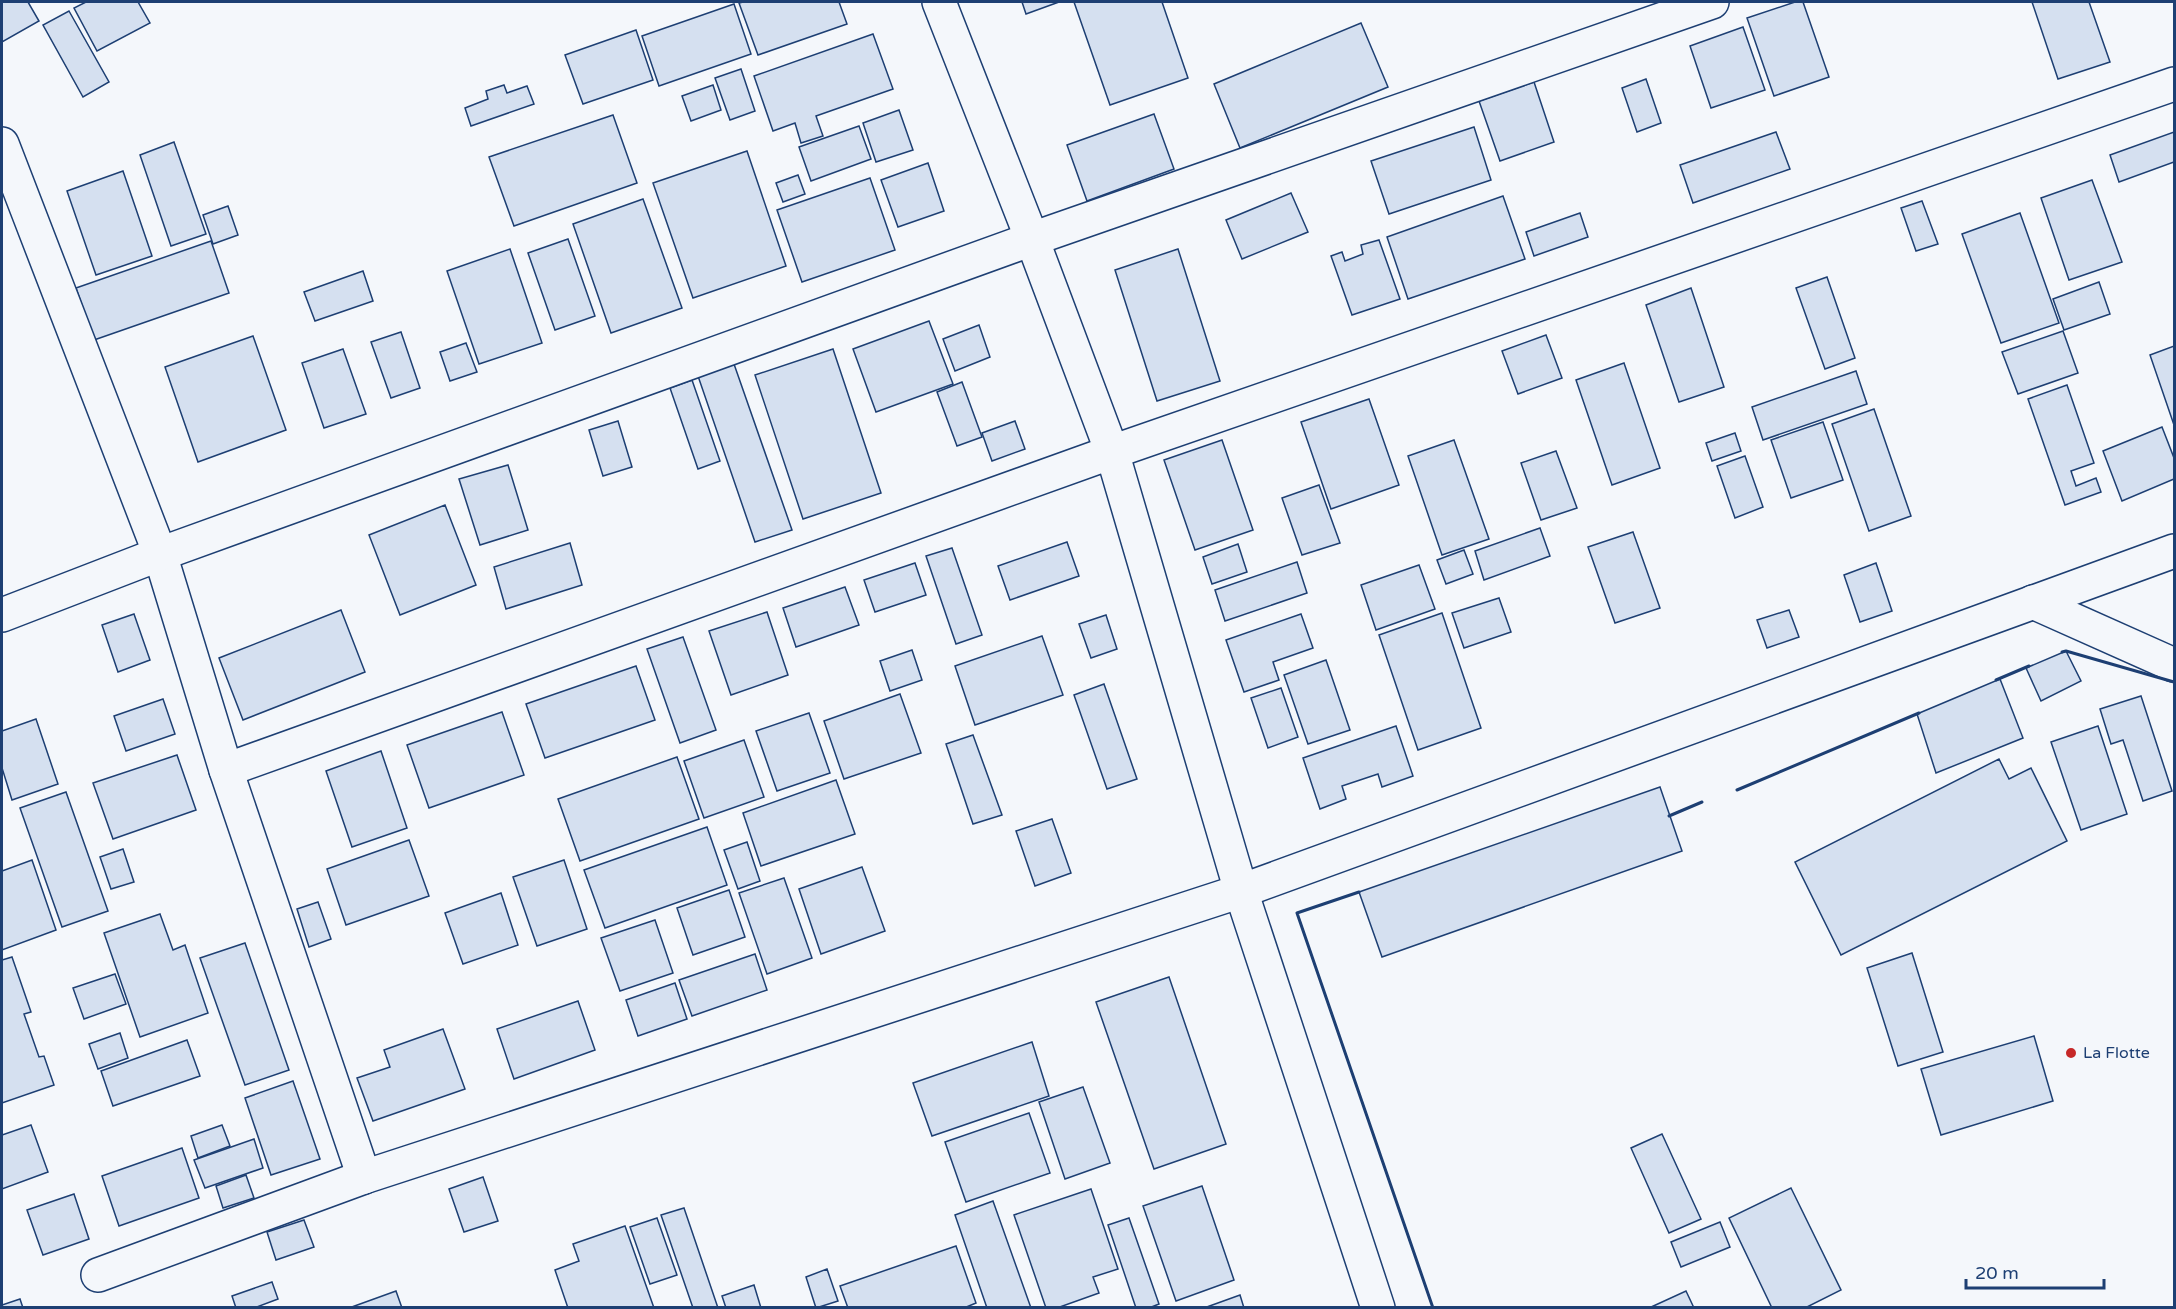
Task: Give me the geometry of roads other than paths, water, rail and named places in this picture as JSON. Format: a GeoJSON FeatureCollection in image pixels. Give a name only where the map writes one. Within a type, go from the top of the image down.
{"type":"FeatureCollection","features":[{"type":"Feature","properties":{"kind":"street"},"geometry":{"type":"LineString","coordinates":[[939,2],[1032,238],[1112,452],[1241,891],[1378,1308]]}},
{"type":"Feature","properties":{"kind":"street"},"geometry":{"type":"LineString","coordinates":[[2,615],[160,554],[1032,238],[1712,2]]}},
{"type":"Feature","properties":{"kind":"street"},"geometry":{"type":"LineString","coordinates":[[226,770],[1112,452],[2175,84]]}},
{"type":"Feature","properties":{"kind":"street"},"geometry":{"type":"LineString","coordinates":[[4,162],[160,554],[226,770],[364,1177]]}},
{"type":"Feature","properties":{"kind":"street"},"geometry":{"type":"LineString","coordinates":[[98,1275],[364,1177],[1241,891],[2175,551]]}},
{"type":"Feature","properties":{"kind":"street"},"geometry":{"type":"LineString","coordinates":[[2033,602],[2175,665]]}},
{"type":"Feature","properties":{"kind":"place","name":"La Flotte"},"geometry":{"type":"Point","coordinates":[2071,1053]}}]}
